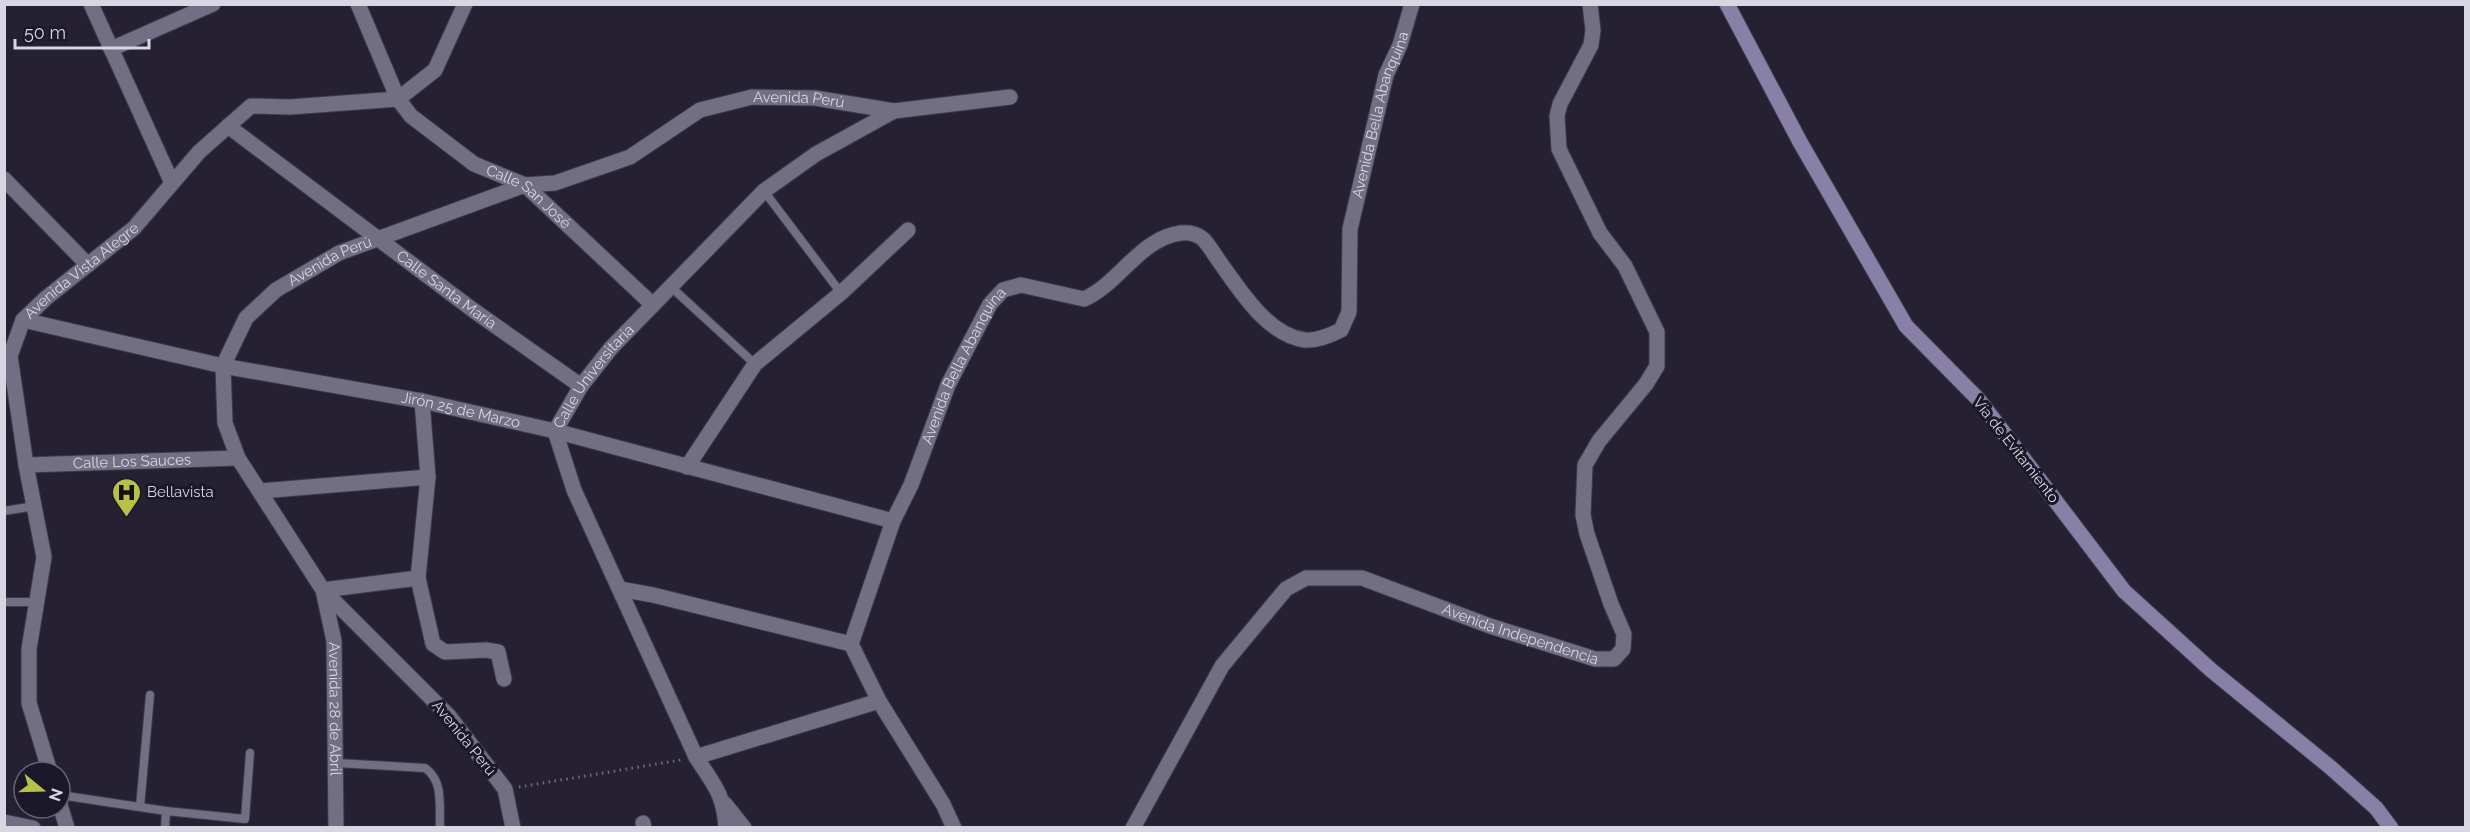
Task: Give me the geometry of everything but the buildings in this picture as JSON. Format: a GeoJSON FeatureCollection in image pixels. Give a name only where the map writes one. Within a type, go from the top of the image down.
{"type":"FeatureCollection","features":[{"type":"Feature","properties":{"kind":"main road","name":"Vía de Evitamiento"},"geometry":{"type":"LineString","coordinates":[[1727,4],[1800,142],[1906,326],[1978,399],[2124,591],[2196,657],[2346,780],[2376,808],[2391,828]]}},
{"type":"Feature","properties":{"kind":"street"},"geometry":{"type":"LineString","coordinates":[[91,4],[172,183]]}},
{"type":"Feature","properties":{"kind":"street"},"geometry":{"type":"LineString","coordinates":[[111,49],[213,4]]}},
{"type":"Feature","properties":{"kind":"street","name":"Calle San José"},"geometry":{"type":"LineString","coordinates":[[358,4],[398,99],[411,116],[474,164],[525,185],[653,305]]}},
{"type":"Feature","properties":{"kind":"street"},"geometry":{"type":"LineString","coordinates":[[398,99],[435,70],[465,4]]}},
{"type":"Feature","properties":{"kind":"street","name":"Avenida Bella Abanquina"},"geometry":{"type":"LineString","coordinates":[[850,644],[893,521],[911,485],[948,385],[990,304],[1003,290],[1021,285],[1084,299],[1093,295],[1130,261],[1166,236],[1184,232],[1203,239],[1245,296],[1270,322],[1287,335],[1307,340],[1341,330],[1349,312],[1350,229],[1386,75],[1403,34],[1412,4]]}},
{"type":"Feature","properties":{"kind":"street","name":"Avenida Independencia"},"geometry":{"type":"LineString","coordinates":[[1133,828],[1222,666],[1286,589],[1306,578],[1362,578],[1490,626],[1595,659],[1614,659],[1623,649],[1624,633],[1611,604],[1587,534],[1583,515],[1585,465],[1599,441],[1646,384],[1657,366],[1657,333],[1625,266],[1600,233],[1560,149],[1557,116],[1560,104],[1591,45],[1593,30],[1590,4]]}},
{"type":"Feature","properties":{"kind":"street","name":"Avenida Perú"},"geometry":{"type":"LineString","coordinates":[[513,828],[505,789],[449,716],[323,590],[238,458],[225,423],[222,366],[246,318],[276,290],[339,253],[525,185],[555,183],[630,157],[700,110],[752,97],[815,98],[894,111],[1010,98]]}},
{"type":"Feature","properties":{"kind":"street","name":"Avenida Vista Alegre"},"geometry":{"type":"LineString","coordinates":[[46,760],[29,704],[29,649],[44,557],[7,356],[23,320],[134,228],[199,152],[251,106],[290,107],[398,99]]}},
{"type":"Feature","properties":{"kind":"street","name":"Calle Universitaria"},"geometry":{"type":"LineString","coordinates":[[744,828],[725,804],[696,757],[573,490],[555,431],[581,386],[611,348],[764,191],[816,154],[894,111]]}},
{"type":"Feature","properties":{"kind":"street","name":"Calle Santa María"},"geometry":{"type":"LineString","coordinates":[[228,126],[472,310],[581,386]]}},
{"type":"Feature","properties":{"kind":"street"},"geometry":{"type":"LineString","coordinates":[[4,179],[88,265]]}},
{"type":"Feature","properties":{"kind":"street"},"geometry":{"type":"LineString","coordinates":[[687,467],[756,363],[841,293],[908,230]]}},
{"type":"Feature","properties":{"kind":"street","name":"Jirón 25 de Marzo"},"geometry":{"type":"LineString","coordinates":[[23,320],[222,366],[422,401],[555,431],[893,521]]}},
{"type":"Feature","properties":{"kind":"street"},"geometry":{"type":"LineString","coordinates":[[422,401],[428,477],[418,578],[433,644],[445,652],[486,650],[498,652],[504,679]]}},
{"type":"Feature","properties":{"kind":"street","name":"Calle Los Sauces"},"geometry":{"type":"LineString","coordinates":[[26,465],[238,458]]}},
{"type":"Feature","properties":{"kind":"street"},"geometry":{"type":"LineString","coordinates":[[261,491],[428,477]]}},
{"type":"Feature","properties":{"kind":"street"},"geometry":{"type":"LineString","coordinates":[[323,590],[418,578]]}},
{"type":"Feature","properties":{"kind":"street"},"geometry":{"type":"LineString","coordinates":[[620,589],[653,594],[850,644],[879,701],[943,804],[954,828]]}},
{"type":"Feature","properties":{"kind":"street","name":"Avenida 28 de Abril"},"geometry":{"type":"LineString","coordinates":[[323,590],[334,641],[336,828]]}},
{"type":"Feature","properties":{"kind":"street"},"geometry":{"type":"LineString","coordinates":[[696,757],[879,701]]}},
{"type":"Feature","properties":{"kind":"street","name":"Calle Universitaria"},"geometry":{"type":"LineString","coordinates":[[725,804],[726,828]]}},
{"type":"Feature","properties":{"kind":"street"},"geometry":{"type":"LineString","coordinates":[[4,822],[33,828]]}},
{"type":"Feature","properties":{"kind":"lane"},"geometry":{"type":"LineString","coordinates":[[764,191],[841,293]]}},
{"type":"Feature","properties":{"kind":"lane"},"geometry":{"type":"LineString","coordinates":[[671,286],[756,363]]}},
{"type":"Feature","properties":{"kind":"lane"},"geometry":{"type":"LineString","coordinates":[[4,511],[35,506]]}},
{"type":"Feature","properties":{"kind":"lane"},"geometry":{"type":"LineString","coordinates":[[4,602],[37,602]]}},
{"type":"Feature","properties":{"kind":"lane"},"geometry":{"type":"LineString","coordinates":[[140,807],[150,695]]}},
{"type":"Feature","properties":{"kind":"lane"},"geometry":{"type":"LineString","coordinates":[[72,797],[166,811],[245,819],[250,753]]}},
{"type":"Feature","properties":{"kind":"lane"},"geometry":{"type":"LineString","coordinates":[[337,764],[425,768],[435,775],[439,784],[440,828]]}},
{"type":"Feature","properties":{"kind":"lane"},"geometry":{"type":"LineString","coordinates":[[165,828],[166,811]]}},
{"type":"Feature","properties":{"kind":"path"},"geometry":{"type":"LineString","coordinates":[[505,789],[696,757]]}},
{"type":"Feature","properties":{"kind":"place","name":"Bellavista"},"geometry":{"type":"Point","coordinates":[126,518]}}]}
